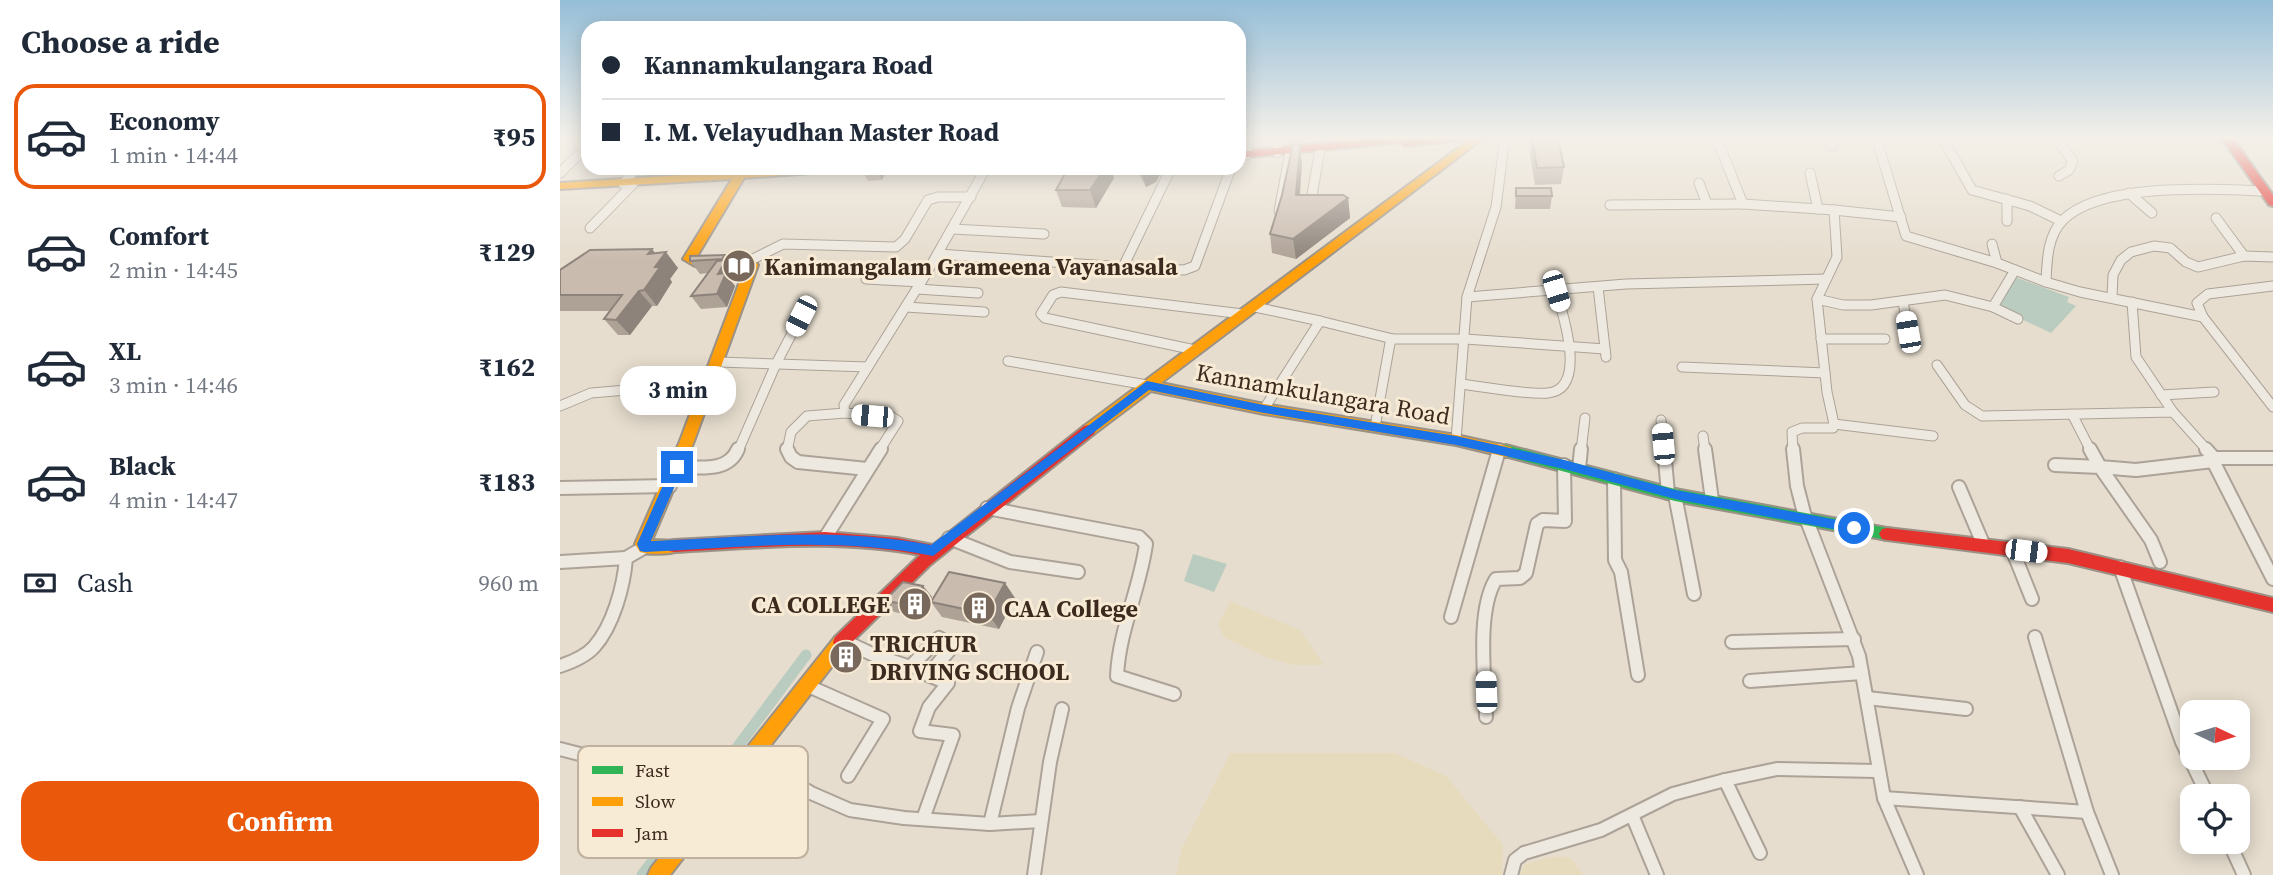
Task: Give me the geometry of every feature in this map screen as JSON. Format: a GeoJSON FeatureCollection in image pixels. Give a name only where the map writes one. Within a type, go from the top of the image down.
{"type":"FeatureCollection","features":[{"type":"Feature","properties":{"kind":"street"},"geometry":{"type":"LineString","coordinates":[[590,228],[631,178]]}},
{"type":"Feature","properties":{"kind":"street"},"geometry":{"type":"LineString","coordinates":[[560,186],[698,178]]}},
{"type":"Feature","properties":{"kind":"street"},"geometry":{"type":"LineString","coordinates":[[739,178],[689,259],[695,262],[749,261],[783,244],[896,247],[905,239],[928,200],[938,197],[971,197]]}},
{"type":"Feature","properties":{"kind":"street"},"geometry":{"type":"LineString","coordinates":[[845,413],[844,405],[919,286],[981,178]]}},
{"type":"Feature","properties":{"kind":"street"},"geometry":{"type":"LineString","coordinates":[[1123,267],[1166,178]]}},
{"type":"Feature","properties":{"kind":"street"},"geometry":{"type":"LineString","coordinates":[[937,254],[1184,270],[1195,266],[1227,178]]}},
{"type":"Feature","properties":{"kind":"street"},"geometry":{"type":"LineString","coordinates":[[1278,213],[1282,178]]}},
{"type":"Feature","properties":{"kind":"street"},"geometry":{"type":"LineString","coordinates":[[1310,207],[1318,178]]}},
{"type":"Feature","properties":{"kind":"street"},"geometry":{"type":"LineString","coordinates":[[758,746],[842,640],[933,551],[1195,349],[1425,178]]}},
{"type":"Feature","properties":{"kind":"street"},"geometry":{"type":"LineString","coordinates":[[1456,440],[1467,297],[1496,207],[1500,178]]}},
{"type":"Feature","properties":{"kind":"street"},"geometry":{"type":"LineString","coordinates":[[1732,178],[1742,204]]}},
{"type":"Feature","properties":{"kind":"street"},"geometry":{"type":"LineString","coordinates":[[1811,178],[1818,209]]}},
{"type":"Feature","properties":{"kind":"street"},"geometry":{"type":"LineString","coordinates":[[1888,178],[1906,236],[1899,247]]}},
{"type":"Feature","properties":{"kind":"street"},"geometry":{"type":"LineString","coordinates":[[1965,178],[1972,190],[2031,206],[2061,221]]}},
{"type":"Feature","properties":{"kind":"street"},"geometry":{"type":"LineString","coordinates":[[2255,178],[2268,197]]}},
{"type":"Feature","properties":{"kind":"street"},"geometry":{"type":"LineString","coordinates":[[1699,183],[1707,204]]}},
{"type":"Feature","properties":{"kind":"street"},"geometry":{"type":"LineString","coordinates":[[2046,282],[2050,246],[2061,221],[2068,214],[2096,202],[2129,193],[2222,190],[2268,197]]}},
{"type":"Feature","properties":{"kind":"street"},"geometry":{"type":"LineString","coordinates":[[2129,193],[2152,213]]}},
{"type":"Feature","properties":{"kind":"street"},"geometry":{"type":"LineString","coordinates":[[2007,199],[2007,221]]}},
{"type":"Feature","properties":{"kind":"street"},"geometry":{"type":"LineString","coordinates":[[1610,205],[1742,204],[1900,217]]}},
{"type":"Feature","properties":{"kind":"street"},"geometry":{"type":"LineString","coordinates":[[1834,210],[1837,257],[1817,299],[1834,424],[1833,428],[1828,429],[1800,428],[1792,432],[1796,474],[1806,521],[1854,639],[1884,799],[1917,875]]}},
{"type":"Feature","properties":{"kind":"street"},"geometry":{"type":"LineString","coordinates":[[2216,218],[2244,256]]}},
{"type":"Feature","properties":{"kind":"street"},"geometry":{"type":"LineString","coordinates":[[952,229],[1044,234]]}},
{"type":"Feature","properties":{"kind":"street"},"geometry":{"type":"LineString","coordinates":[[1906,236],[1997,263],[2046,282],[2203,317]]}},
{"type":"Feature","properties":{"kind":"street"},"geometry":{"type":"LineString","coordinates":[[1992,244],[1997,263]]}},
{"type":"Feature","properties":{"kind":"street"},"geometry":{"type":"LineString","coordinates":[[2112,298],[2113,275],[2120,260],[2131,252],[2162,245],[2198,267],[2244,256],[2273,257]]}},
{"type":"Feature","properties":{"kind":"street"},"geometry":{"type":"LineString","coordinates":[[645,547],[643,544],[670,486],[713,378],[752,265],[749,261]]}},
{"type":"Feature","properties":{"kind":"street"},"geometry":{"type":"LineString","coordinates":[[1993,307],[2015,270]]}},
{"type":"Feature","properties":{"kind":"street"},"geometry":{"type":"LineString","coordinates":[[866,279],[978,293]]}},
{"type":"Feature","properties":{"kind":"street"},"geometry":{"type":"LineString","coordinates":[[1467,297],[1598,287],[1826,279]]}},
{"type":"Feature","properties":{"kind":"street"},"geometry":{"type":"LineString","coordinates":[[2273,286],[2207,294],[2197,303],[2203,317],[2273,407]]}},
{"type":"Feature","properties":{"kind":"street"},"geometry":{"type":"LineString","coordinates":[[1195,349],[1045,318],[1041,314],[1053,295],[1061,292],[1249,310],[1320,321],[1393,339],[1465,339],[1606,353],[1598,287]]}},
{"type":"Feature","properties":{"kind":"street"},"geometry":{"type":"LineString","coordinates":[[1461,384],[1548,393],[1559,391],[1570,376],[1566,328],[1556,291]]}},
{"type":"Feature","properties":{"kind":"street"},"geometry":{"type":"LineString","coordinates":[[1817,299],[1843,305],[1945,295],[1993,307],[2018,319]]}},
{"type":"Feature","properties":{"kind":"street"},"geometry":{"type":"LineString","coordinates":[[1903,301],[1908,332]]}},
{"type":"Feature","properties":{"kind":"street"},"geometry":{"type":"LineString","coordinates":[[2132,302],[2136,357],[2173,412],[2213,460],[2273,579]]}},
{"type":"Feature","properties":{"kind":"street"},"geometry":{"type":"LineString","coordinates":[[906,307],[984,312]]}},
{"type":"Feature","properties":{"kind":"street"},"geometry":{"type":"LineString","coordinates":[[677,467],[724,466],[734,459],[776,364],[801,316]]}},
{"type":"Feature","properties":{"kind":"street"},"geometry":{"type":"LineString","coordinates":[[1264,409],[1320,321]]}},
{"type":"Feature","properties":{"kind":"street"},"geometry":{"type":"LineString","coordinates":[[1375,427],[1390,343],[1393,339]]}},
{"type":"Feature","properties":{"kind":"street"},"geometry":{"type":"LineString","coordinates":[[1821,339],[1885,339]]}},
{"type":"Feature","properties":{"kind":"street"},"geometry":{"type":"LineString","coordinates":[[1008,361],[1147,386]]}},
{"type":"Feature","properties":{"kind":"street"},"geometry":{"type":"LineString","coordinates":[[718,362],[868,367]]}},
{"type":"Feature","properties":{"kind":"street"},"geometry":{"type":"LineString","coordinates":[[1937,365],[1965,405],[1982,416],[2173,412]]}},
{"type":"Feature","properties":{"kind":"street"},"geometry":{"type":"LineString","coordinates":[[1682,367],[1825,373]]}},
{"type":"Feature","properties":{"kind":"street"},"geometry":{"type":"LineString","coordinates":[[560,406],[591,393],[651,388],[713,378]]}},
{"type":"Feature","properties":{"kind":"street","name":"Kannamkulangara Road"},"geometry":{"type":"LineString","coordinates":[[1147,386],[1264,409],[1456,440],[1671,494],[1712,500],[1806,521],[2068,556],[2273,605]]}},
{"type":"Feature","properties":{"kind":"street"},"geometry":{"type":"LineString","coordinates":[[2161,395],[2214,392]]}},
{"type":"Feature","properties":{"kind":"street"},"geometry":{"type":"LineString","coordinates":[[825,538],[898,421],[897,418],[845,413],[807,416],[786,439],[786,451],[790,459],[798,462],[867,469]]}},
{"type":"Feature","properties":{"kind":"street"},"geometry":{"type":"LineString","coordinates":[[2072,414],[2100,467],[2151,540],[2160,562]]}},
{"type":"Feature","properties":{"kind":"street"},"geometry":{"type":"LineString","coordinates":[[1486,717],[1484,644],[1489,587],[1496,579],[1520,578],[1526,573],[1537,524],[1543,520],[1564,522],[1572,467],[1585,418]]}},
{"type":"Feature","properties":{"kind":"street"},"geometry":{"type":"LineString","coordinates":[[1661,421],[1671,494],[1694,594]]}},
{"type":"Feature","properties":{"kind":"street"},"geometry":{"type":"LineString","coordinates":[[1834,424],[1933,436]]}},
{"type":"Feature","properties":{"kind":"street"},"geometry":{"type":"LineString","coordinates":[[1703,436],[1712,500]]}},
{"type":"Feature","properties":{"kind":"street"},"geometry":{"type":"LineString","coordinates":[[1451,617],[1499,450]]}},
{"type":"Feature","properties":{"kind":"street"},"geometry":{"type":"LineString","coordinates":[[2055,465],[2136,470],[2213,460],[2273,458]]}},
{"type":"Feature","properties":{"kind":"street"},"geometry":{"type":"LineString","coordinates":[[1614,479],[1615,560],[1621,572],[1638,675]]}},
{"type":"Feature","properties":{"kind":"street"},"geometry":{"type":"LineString","coordinates":[[560,488],[670,486]]}},
{"type":"Feature","properties":{"kind":"street"},"geometry":{"type":"LineString","coordinates":[[1959,486],[1984,546]]}},
{"type":"Feature","properties":{"kind":"street"},"geometry":{"type":"LineString","coordinates":[[987,508],[1139,537],[1146,544],[1128,610],[1117,676],[1174,694]]}},
{"type":"Feature","properties":{"kind":"street"},"geometry":{"type":"LineString","coordinates":[[560,562],[626,558],[645,547],[825,538],[897,544],[933,551]]}},
{"type":"Feature","properties":{"kind":"street"},"geometry":{"type":"LineString","coordinates":[[949,538],[1010,562],[1078,572]]}},
{"type":"Feature","properties":{"kind":"street"},"geometry":{"type":"LineString","coordinates":[[2012,549],[2032,599]]}},
{"type":"Feature","properties":{"kind":"street"},"geometry":{"type":"LineString","coordinates":[[560,666],[578,660],[595,647],[603,633],[625,572],[626,558]]}},
{"type":"Feature","properties":{"kind":"street"},"geometry":{"type":"LineString","coordinates":[[2120,567],[2182,742],[2202,784]]}},
{"type":"Feature","properties":{"kind":"street"},"geometry":{"type":"LineString","coordinates":[[2035,637],[2087,812],[2112,875]]}},
{"type":"Feature","properties":{"kind":"street"},"geometry":{"type":"LineString","coordinates":[[912,668],[939,638],[953,646],[928,675]]}},
{"type":"Feature","properties":{"kind":"street"},"geometry":{"type":"LineString","coordinates":[[1732,642],[1854,639]]}},
{"type":"Feature","properties":{"kind":"street"},"geometry":{"type":"LineString","coordinates":[[842,640],[947,683],[929,707],[920,732],[953,735],[923,819]]}},
{"type":"Feature","properties":{"kind":"street"},"geometry":{"type":"LineString","coordinates":[[990,824],[1018,708],[1037,652]]}},
{"type":"Feature","properties":{"kind":"street"},"geometry":{"type":"LineString","coordinates":[[1750,681],[1862,673]]}},
{"type":"Feature","properties":{"kind":"street"},"geometry":{"type":"LineString","coordinates":[[806,685],[883,719],[848,776]]}},
{"type":"Feature","properties":{"kind":"street"},"geometry":{"type":"LineString","coordinates":[[1867,698],[1966,709]]}},
{"type":"Feature","properties":{"kind":"street"},"geometry":{"type":"LineString","coordinates":[[1034,875],[1062,709]]}},
{"type":"Feature","properties":{"kind":"street"},"geometry":{"type":"LineString","coordinates":[[560,749],[578,753]]}},
{"type":"Feature","properties":{"kind":"street"},"geometry":{"type":"LineString","coordinates":[[1511,875],[1515,860],[1524,853],[1601,830],[1673,794],[1777,769],[1877,771]]}},
{"type":"Feature","properties":{"kind":"street"},"geometry":{"type":"LineString","coordinates":[[1725,780],[1760,853]]}},
{"type":"Feature","properties":{"kind":"street"},"geometry":{"type":"LineString","coordinates":[[808,791],[850,810],[990,824],[1041,821]]}},
{"type":"Feature","properties":{"kind":"street"},"geometry":{"type":"LineString","coordinates":[[1884,799],[2087,812]]}},
{"type":"Feature","properties":{"kind":"street"},"geometry":{"type":"LineString","coordinates":[[2020,807],[2058,875]]}},
{"type":"Feature","properties":{"kind":"street"},"geometry":{"type":"LineString","coordinates":[[1632,815],[1657,875]]}},
{"type":"Feature","properties":{"kind":"street"},"geometry":{"type":"LineString","coordinates":[[2234,854],[2244,875]]}},
{"type":"Feature","properties":{"kind":"street"},"geometry":{"type":"LineString","coordinates":[[658,875],[669,858]]}},
{"type":"Feature","properties":{"kind":"shaded area"},"geometry":{"type":"Polygon","coordinates":[[[2015,277],[2069,297],[2067,302],[2076,306],[2051,333],[1998,308],[2015,277]]]}},
{"type":"Feature","properties":{"kind":"shaded area"},"geometry":{"type":"Polygon","coordinates":[[[1193,554],[1227,564],[1214,592],[1184,581],[1193,554]]]}},
{"type":"Feature","properties":{"kind":"shaded area"},"geometry":{"type":"Polygon","coordinates":[[[1230,601],[1300,630],[1324,665],[1294,665],[1265,657],[1224,637],[1218,625],[1230,601]]]}},
{"type":"Feature","properties":{"kind":"shaded area"},"geometry":{"type":"Polygon","coordinates":[[[1230,753],[1395,753],[1446,776],[1503,845],[1502,875],[1176,875],[1182,848],[1230,753]]]}},
{"type":"Feature","properties":{"kind":"shaded area"},"geometry":{"type":"Polygon","coordinates":[[[1550,857],[1573,860],[1583,875],[1520,875],[1525,864],[1550,857]]]}},
{"type":"Feature","properties":{"kind":"building"},"geometry":{"type":"Polygon","coordinates":[[[1063,178],[1098,178],[1090,190],[1056,190],[1063,178]]]}},
{"type":"Feature","properties":{"kind":"building"},"geometry":{"type":"Polygon","coordinates":[[[1286,178],[1297,178],[1296,195],[1343,195],[1348,198],[1293,239],[1270,234],[1286,178]]]}},
{"type":"Feature","properties":{"kind":"building"},"geometry":{"type":"Polygon","coordinates":[[[1516,188],[1551,188],[1552,196],[1516,196],[1516,188]]]}},
{"type":"Feature","properties":{"kind":"building"},"geometry":{"type":"Polygon","coordinates":[[[652,249],[648,254],[666,252],[655,267],[660,267],[644,290],[639,291],[616,320],[604,319],[622,295],[560,295],[560,270],[590,250],[652,249]]]}},
{"type":"Feature","properties":{"kind":"building"},"geometry":{"type":"Polygon","coordinates":[[[725,255],[722,259],[690,261],[690,256],[725,255]]]}},
{"type":"Feature","properties":{"kind":"building"},"geometry":{"type":"Polygon","coordinates":[[[726,260],[718,274],[726,273],[717,294],[691,296],[717,261],[726,260]]]}},
{"type":"Feature","properties":{"kind":"building"},"geometry":{"type":"Polygon","coordinates":[[[949,572],[1005,583],[988,614],[931,602],[949,572]]]}},
{"type":"Feature","properties":{"kind":"building"},"geometry":{"type":"Polygon","coordinates":[[[903,582],[923,586],[912,605],[884,601],[903,582]]]}},
{"type":"Feature","properties":{"kind":"building"},"geometry":{"type":"Polygon","coordinates":[[[839,645],[848,649],[840,659],[830,656],[839,645]]]}},
{"type":"Feature","properties":{"kind":"waterway"},"geometry":{"type":"LineString","coordinates":[[738,746],[806,655]]}},
{"type":"Feature","properties":{"kind":"waterway"},"geometry":{"type":"LineString","coordinates":[[642,875],[655,858]]}},
{"type":"Feature","properties":{"kind":"traffic: fast"},"geometry":{"type":"LineString","coordinates":[[1506,451],[1675,495],[1887,534]]}},
{"type":"Feature","properties":{"kind":"traffic: slow"},"geometry":{"type":"LineString","coordinates":[[560,186],[707,178]]}},
{"type":"Feature","properties":{"kind":"traffic: slow"},"geometry":{"type":"LineString","coordinates":[[674,546],[645,547],[643,544],[687,441],[752,265],[749,261],[695,262],[689,259],[739,178]]}},
{"type":"Feature","properties":{"kind":"traffic: slow"},"geometry":{"type":"LineString","coordinates":[[1089,430],[1426,178]]}},
{"type":"Feature","properties":{"kind":"traffic: slow"},"geometry":{"type":"LineString","coordinates":[[1147,385],[1264,409],[1456,440],[1506,451]]}},
{"type":"Feature","properties":{"kind":"traffic: slow"},"geometry":{"type":"LineString","coordinates":[[759,746],[841,642]]}},
{"type":"Feature","properties":{"kind":"traffic: slow"},"geometry":{"type":"LineString","coordinates":[[658,875],[671,858]]}},
{"type":"Feature","properties":{"kind":"traffic: jam"},"geometry":{"type":"LineString","coordinates":[[2255,178],[2273,203]]}},
{"type":"Feature","properties":{"kind":"traffic: jam"},"geometry":{"type":"LineString","coordinates":[[841,642],[925,560],[1089,430]]}},
{"type":"Feature","properties":{"kind":"traffic: jam"},"geometry":{"type":"LineString","coordinates":[[1887,534],[2068,556],[2273,605]]}},
{"type":"Feature","properties":{"kind":"traffic: jam"},"geometry":{"type":"LineString","coordinates":[[674,546],[825,538],[897,544],[933,551]]}},
{"type":"Feature","properties":{"kind":"place","name":"Kanimangalam Grameena Vayanasala"},"geometry":{"type":"Point","coordinates":[739,266]}},
{"type":"Feature","properties":{"kind":"place","name":"CA COLLEGE"},"geometry":{"type":"Point","coordinates":[915,604]}},
{"type":"Feature","properties":{"kind":"place","name":"CAA College"},"geometry":{"type":"Point","coordinates":[979,608]}},
{"type":"Feature","properties":{"kind":"place","name":"TRICHUR DRIVING SCHOOL"},"geometry":{"type":"Point","coordinates":[846,657]}},
{"type":"Feature","properties":{"kind":"route"},"geometry":{"type":"LineString","coordinates":[[677,467],[643,544],[645,547],[825,538],[897,544],[933,551],[1147,386],[1264,409],[1456,440],[1675,495],[1854,528]]}}]}
